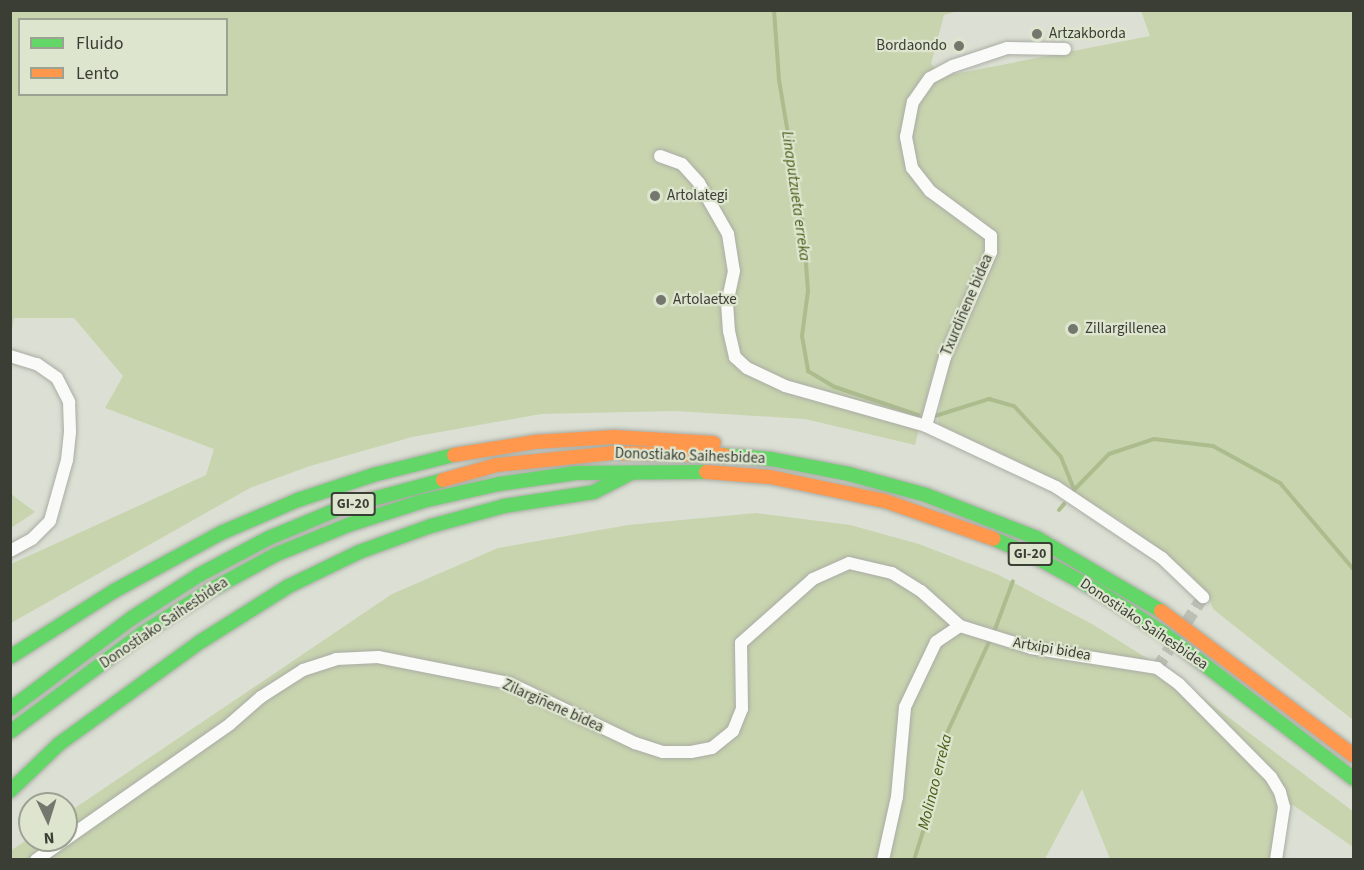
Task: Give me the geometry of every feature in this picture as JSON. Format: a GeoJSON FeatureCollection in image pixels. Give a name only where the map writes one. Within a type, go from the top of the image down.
{"type":"FeatureCollection","features":[{"type":"Feature","properties":{"kind":"highway"},"geometry":{"type":"LineString","coordinates":[[10,657],[114,591],[221,533],[298,500],[393,469],[494,447],[614,437],[706,440],[748,457]]}},
{"type":"Feature","properties":{"kind":"highway","name":"Donostiako Saihesbidea"},"geometry":{"type":"LineString","coordinates":[[10,709],[132,618],[199,575],[269,538],[343,507],[457,474],[535,460],[653,452],[748,457],[888,483],[963,508],[1037,538],[1107,576],[1174,619],[1353,756]]}},
{"type":"Feature","properties":{"kind":"highway"},"geometry":{"type":"LineString","coordinates":[[10,791],[69,737],[200,642],[289,586],[359,552],[431,525],[504,506],[594,492],[635,471]]}},
{"type":"Feature","properties":{"kind":"highway","name":"Donostiako Saihesbidea"},"geometry":{"type":"LineString","coordinates":[[10,732],[176,611],[243,572],[315,538],[395,509],[480,488],[557,476],[635,471],[731,473],[808,483],[885,501],[995,539],[1065,572],[1155,628],[1353,779]]}},
{"type":"Feature","properties":{"kind":"street","name":"Txurdiñene bidea"},"geometry":{"type":"LineString","coordinates":[[926,426],[945,357],[991,252],[991,236],[930,191],[912,168],[906,137],[913,102],[930,78],[952,66],[1007,48],[1065,49]]}},
{"type":"Feature","properties":{"kind":"street"},"geometry":{"type":"LineString","coordinates":[[660,156],[682,164],[688,170],[728,234],[734,271],[728,312],[735,357],[784,386],[926,426],[1083,504],[1162,558],[1203,597]]}},
{"type":"Feature","properties":{"kind":"street"},"geometry":{"type":"LineString","coordinates":[[10,356],[37,364],[57,378],[69,402],[70,432],[67,460],[50,521],[32,538],[10,551]]}},
{"type":"Feature","properties":{"kind":"street","name":"Zilargiñene bidea"},"geometry":{"type":"LineString","coordinates":[[36,860],[230,724],[261,698],[303,670],[336,659],[378,657],[509,683],[635,744],[663,752],[691,752],[712,748],[733,731],[742,709],[741,643],[813,579],[849,563],[892,573],[921,591],[960,626]]}},
{"type":"Feature","properties":{"kind":"street"},"geometry":{"type":"LineString","coordinates":[[883,860],[897,797],[905,707],[936,642],[960,626]]}},
{"type":"Feature","properties":{"kind":"street","name":"Artxipi bidea"},"geometry":{"type":"LineString","coordinates":[[960,626],[1031,648],[1157,668],[1179,684],[1271,777],[1280,792],[1284,807],[1276,860]]}},
{"type":"Feature","properties":{"kind":"green space"},"geometry":{"type":"Polygon","coordinates":[[[11,11],[958,11],[944,15],[931,64],[944,76],[1150,36],[1141,11],[1353,11],[1353,720],[1213,609],[1207,592],[1190,575],[1119,520],[1055,480],[938,424],[942,385],[934,370],[915,445],[805,419],[675,411],[541,414],[412,437],[310,466],[250,488],[11,623],[11,564],[206,475],[214,449],[105,408],[123,376],[74,318],[14,318],[11,334],[11,11]]]}},
{"type":"Feature","properties":{"kind":"green space"},"geometry":{"type":"Polygon","coordinates":[[[10,494],[35,512],[11,528],[10,494]]]}},
{"type":"Feature","properties":{"kind":"green space"},"geometry":{"type":"Polygon","coordinates":[[[756,513],[850,525],[919,544],[999,575],[1092,624],[1166,670],[1354,812],[1353,847],[1293,805],[1278,806],[1270,860],[1110,859],[1082,789],[1045,859],[11,860],[10,851],[18,846],[18,852],[78,852],[78,806],[392,594],[498,548],[628,525],[756,513]]]}},
{"type":"Feature","properties":{"kind":"waterway","name":"Linaputzueta erreka"},"geometry":{"type":"LineString","coordinates":[[774,10],[779,80],[803,223],[808,291],[802,336],[808,371],[835,387],[918,415]]}},
{"type":"Feature","properties":{"kind":"waterway","name":"Linaputzueta erreka"},"geometry":{"type":"LineString","coordinates":[[935,416],[989,399],[1014,406],[1061,457],[1074,489]]}},
{"type":"Feature","properties":{"kind":"waterway","name":"Molinao erreka"},"geometry":{"type":"LineString","coordinates":[[1074,490],[1109,454],[1154,439],[1213,446],[1280,483],[1354,570]]}},
{"type":"Feature","properties":{"kind":"waterway","name":"Molinao erreka"},"geometry":{"type":"LineString","coordinates":[[1059,510],[1064,504]]}},
{"type":"Feature","properties":{"kind":"waterway","name":"Molinao erreka"},"geometry":{"type":"LineString","coordinates":[[994,632],[1013,581]]}},
{"type":"Feature","properties":{"kind":"waterway","name":"Molinao erreka"},"geometry":{"type":"LineString","coordinates":[[914,860],[932,803],[947,733],[990,640]]}},
{"type":"Feature","properties":{"kind":"tunnel"},"geometry":{"type":"LineString","coordinates":[[1157,668],[1203,597]]}},
{"type":"Feature","properties":{"kind":"traffic: fast"},"geometry":{"type":"LineString","coordinates":[[10,657],[114,591],[221,533],[298,500],[373,475],[454,455]]}},
{"type":"Feature","properties":{"kind":"traffic: fast"},"geometry":{"type":"LineString","coordinates":[[724,455],[771,459],[849,474],[926,495],[1037,538],[1161,611]]}},
{"type":"Feature","properties":{"kind":"traffic: fast"},"geometry":{"type":"LineString","coordinates":[[10,732],[143,633],[209,591],[277,554],[348,525],[423,501],[499,484],[576,473],[706,472]]}},
{"type":"Feature","properties":{"kind":"traffic: fast"},"geometry":{"type":"LineString","coordinates":[[10,791],[59,744],[200,642],[289,586],[359,552],[431,526],[504,506],[594,492],[629,474]]}},
{"type":"Feature","properties":{"kind":"traffic: fast"},"geometry":{"type":"LineString","coordinates":[[10,709],[132,618],[199,575],[269,538],[343,507],[443,480]]}},
{"type":"Feature","properties":{"kind":"traffic: fast"},"geometry":{"type":"LineString","coordinates":[[994,539],[1030,554],[1098,591],[1163,633],[1354,779]]}},
{"type":"Feature","properties":{"kind":"traffic: slow"},"geometry":{"type":"LineString","coordinates":[[454,455],[534,442],[614,437],[714,443]]}},
{"type":"Feature","properties":{"kind":"traffic: slow"},"geometry":{"type":"LineString","coordinates":[[443,480],[497,465],[614,453],[724,455]]}},
{"type":"Feature","properties":{"kind":"traffic: slow"},"geometry":{"type":"LineString","coordinates":[[706,472],[770,477],[885,501],[994,539]]}},
{"type":"Feature","properties":{"kind":"traffic: slow"},"geometry":{"type":"LineString","coordinates":[[1161,611],[1354,756]]}},
{"type":"Feature","properties":{"kind":"place","name":"Artzakborda"},"geometry":{"type":"Point","coordinates":[1037,34]}},
{"type":"Feature","properties":{"kind":"place","name":"Bordaondo"},"geometry":{"type":"Point","coordinates":[959,46]}},
{"type":"Feature","properties":{"kind":"place","name":"Artolategi"},"geometry":{"type":"Point","coordinates":[655,196]}},
{"type":"Feature","properties":{"kind":"place","name":"Artolaetxe"},"geometry":{"type":"Point","coordinates":[661,300]}},
{"type":"Feature","properties":{"kind":"place","name":"Zillargillenea"},"geometry":{"type":"Point","coordinates":[1073,329]}}]}
